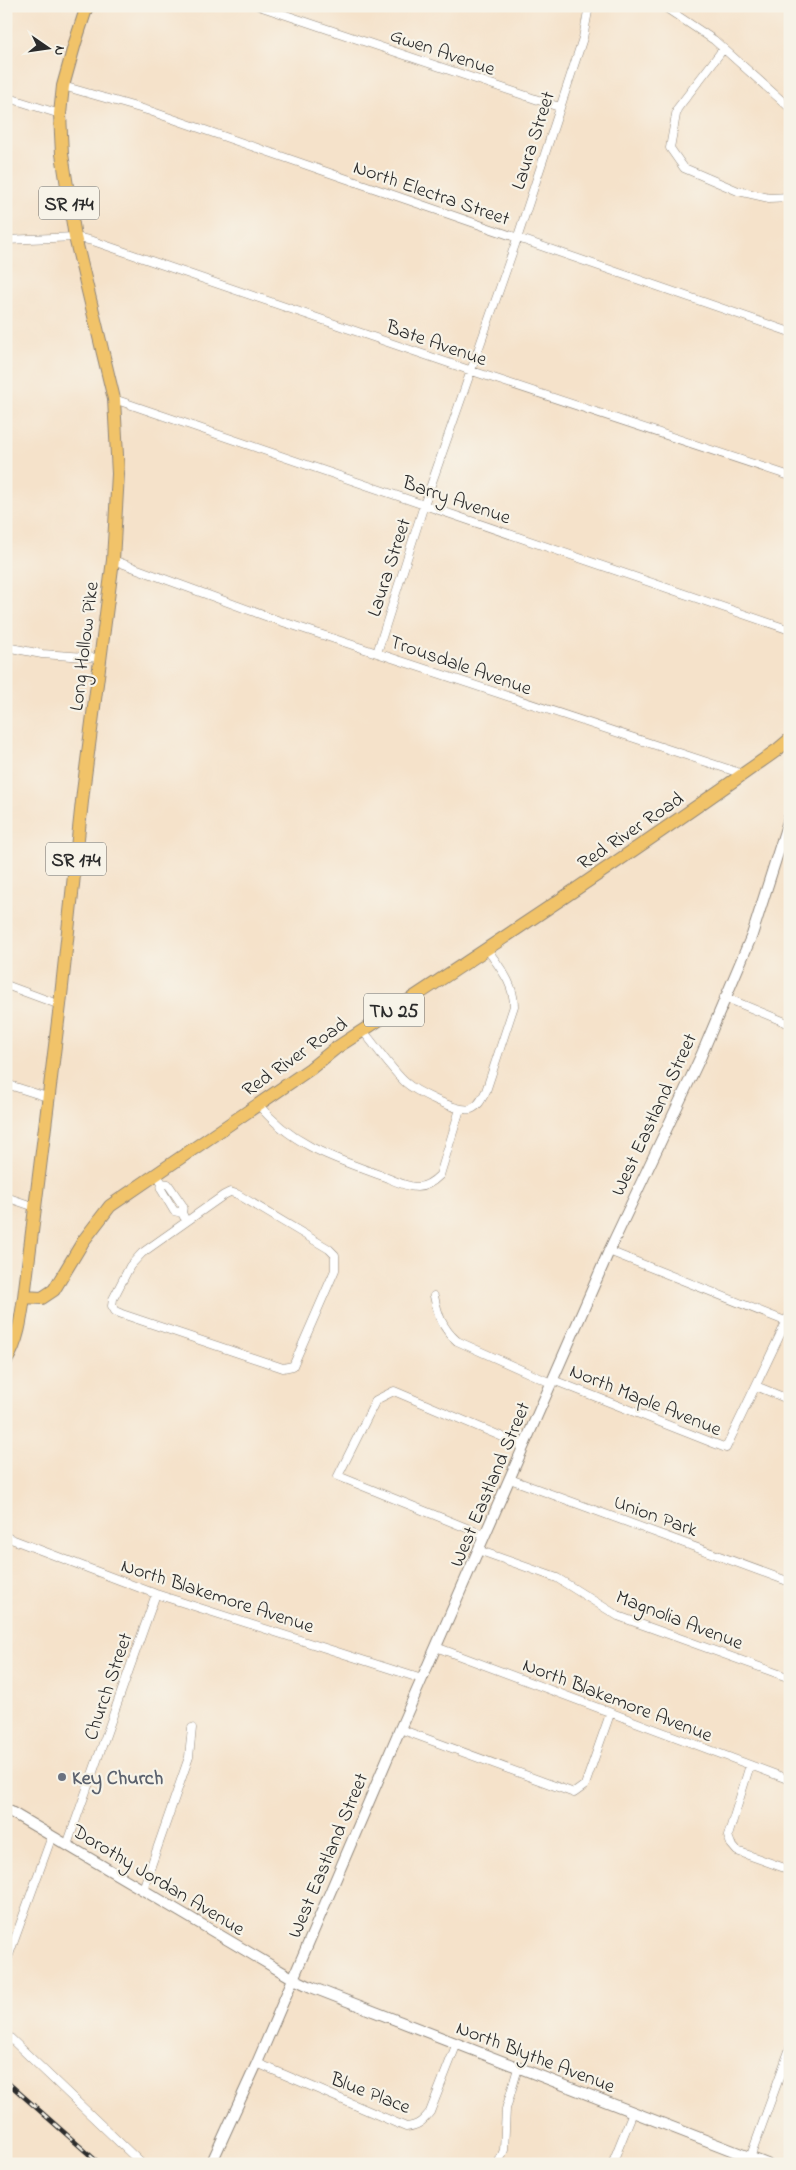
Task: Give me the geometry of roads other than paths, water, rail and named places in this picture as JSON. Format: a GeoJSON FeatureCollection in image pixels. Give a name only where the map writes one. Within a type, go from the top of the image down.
{"type":"FeatureCollection","features":[{"type":"Feature","properties":{"kind":"main road","name":"Long Hollow Pike"},"geometry":{"type":"LineString","coordinates":[[24,1297],[113,560],[118,474],[114,399],[75,237],[62,154],[60,114],[64,86],[74,43],[87,6]]}},
{"type":"Feature","properties":{"kind":"main road","name":"Red River Road"},"geometry":{"type":"LineString","coordinates":[[24,1297],[42,1298],[54,1290],[100,1218],[110,1206],[159,1178],[258,1104],[744,774],[790,739]]}},
{"type":"Feature","properties":{"kind":"main road"},"geometry":{"type":"LineString","coordinates":[[6,1361],[15,1343],[20,1326],[24,1297]]}},
{"type":"Feature","properties":{"kind":"street","name":"Gwen Avenue"},"geometry":{"type":"LineString","coordinates":[[259,6],[559,107]]}},
{"type":"Feature","properties":{"kind":"street","name":"Laura Street"},"geometry":{"type":"LineString","coordinates":[[377,653],[424,505],[517,239],[583,38],[589,6]]}},
{"type":"Feature","properties":{"kind":"street"},"geometry":{"type":"LineString","coordinates":[[662,6],[714,40],[790,108]]}},
{"type":"Feature","properties":{"kind":"street"},"geometry":{"type":"LineString","coordinates":[[724,48],[676,109],[670,148],[684,168],[738,191],[769,198],[790,197]]}},
{"type":"Feature","properties":{"kind":"street","name":"North Electra Street"},"geometry":{"type":"LineString","coordinates":[[64,86],[150,111],[790,332]]}},
{"type":"Feature","properties":{"kind":"street"},"geometry":{"type":"LineString","coordinates":[[6,97],[60,114]]}},
{"type":"Feature","properties":{"kind":"street","name":"Bate Avenue"},"geometry":{"type":"LineString","coordinates":[[6,240],[75,237],[94,240],[472,371],[790,476]]}},
{"type":"Feature","properties":{"kind":"street","name":"Barry Avenue"},"geometry":{"type":"LineString","coordinates":[[114,399],[790,630]]}},
{"type":"Feature","properties":{"kind":"street","name":"Trousdale Avenue"},"geometry":{"type":"LineString","coordinates":[[113,560],[268,617],[744,774]]}},
{"type":"Feature","properties":{"kind":"street"},"geometry":{"type":"LineString","coordinates":[[6,647],[42,654],[100,658]]}},
{"type":"Feature","properties":{"kind":"street","name":"West Eastland Street"},"geometry":{"type":"LineString","coordinates":[[211,2164],[257,2064],[400,1729],[609,1251],[696,1064],[758,917],[790,815]]}},
{"type":"Feature","properties":{"kind":"street"},"geometry":{"type":"LineString","coordinates":[[363,1031],[405,1082],[424,1094],[460,1109],[471,1109],[478,1104],[486,1091],[514,1006],[514,993],[508,980],[487,949]]}},
{"type":"Feature","properties":{"kind":"street"},"geometry":{"type":"LineString","coordinates":[[6,985],[60,1005]]}},
{"type":"Feature","properties":{"kind":"street"},"geometry":{"type":"LineString","coordinates":[[724,998],[790,1024]]}},
{"type":"Feature","properties":{"kind":"street"},"geometry":{"type":"LineString","coordinates":[[6,1084],[47,1097]]}},
{"type":"Feature","properties":{"kind":"street"},"geometry":{"type":"LineString","coordinates":[[258,1104],[278,1127],[332,1158],[416,1187],[433,1182],[440,1175],[460,1109]]}},
{"type":"Feature","properties":{"kind":"street"},"geometry":{"type":"LineString","coordinates":[[159,1178],[161,1189],[165,1196],[174,1210],[182,1213],[186,1221]]}},
{"type":"Feature","properties":{"kind":"street"},"geometry":{"type":"LineString","coordinates":[[230,1192],[329,1249],[335,1255],[335,1270],[293,1366],[284,1368],[115,1311],[112,1306],[113,1299],[130,1266],[142,1253],[186,1221],[230,1192]]}},
{"type":"Feature","properties":{"kind":"street"},"geometry":{"type":"LineString","coordinates":[[6,1197],[35,1207]]}},
{"type":"Feature","properties":{"kind":"street"},"geometry":{"type":"LineString","coordinates":[[609,1251],[789,1319],[756,1386],[790,1400]]}},
{"type":"Feature","properties":{"kind":"street","name":"North Maple Avenue"},"geometry":{"type":"LineString","coordinates":[[434,1296],[439,1320],[446,1332],[457,1341],[552,1381],[726,1448],[756,1386]]}},
{"type":"Feature","properties":{"kind":"street"},"geometry":{"type":"LineString","coordinates":[[484,1536],[338,1476],[376,1400],[394,1392],[524,1446]]}},
{"type":"Feature","properties":{"kind":"street","name":"Union Park"},"geometry":{"type":"LineString","coordinates":[[510,1479],[790,1582]]}},
{"type":"Feature","properties":{"kind":"street","name":"North Blakemore Avenue"},"geometry":{"type":"LineString","coordinates":[[6,1536],[156,1594],[422,1679]]}},
{"type":"Feature","properties":{"kind":"street","name":"Magnolia Avenue"},"geometry":{"type":"LineString","coordinates":[[478,1550],[557,1578],[618,1616],[790,1678]]}},
{"type":"Feature","properties":{"kind":"street","name":"Church Street"},"geometry":{"type":"LineString","coordinates":[[67,1845],[156,1594]]}},
{"type":"Feature","properties":{"kind":"street","name":"North Blakemore Avenue"},"geometry":{"type":"LineString","coordinates":[[436,1647],[610,1714],[790,1780]]}},
{"type":"Feature","properties":{"kind":"street"},"geometry":{"type":"LineString","coordinates":[[400,1729],[574,1793],[585,1785],[610,1714]]}},
{"type":"Feature","properties":{"kind":"street"},"geometry":{"type":"LineString","coordinates":[[142,1889],[189,1757],[192,1728]]}},
{"type":"Feature","properties":{"kind":"street"},"geometry":{"type":"LineString","coordinates":[[750,1765],[728,1836],[731,1844],[737,1851],[790,1870]]}},
{"type":"Feature","properties":{"kind":"street","name":"Dorothy Jordan Avenue"},"geometry":{"type":"LineString","coordinates":[[6,1809],[294,1978]]}},
{"type":"Feature","properties":{"kind":"street"},"geometry":{"type":"LineString","coordinates":[[6,1963],[52,1836]]}},
{"type":"Feature","properties":{"kind":"street","name":"North Blythe Avenue"},"geometry":{"type":"LineString","coordinates":[[294,1978],[518,2068],[767,2164]]}},
{"type":"Feature","properties":{"kind":"street"},"geometry":{"type":"LineString","coordinates":[[6,2034],[142,2164]]}},
{"type":"Feature","properties":{"kind":"street","name":"Blue Place"},"geometry":{"type":"LineString","coordinates":[[257,2064],[406,2126],[413,2126],[423,2122],[430,2112],[457,2043]]}},
{"type":"Feature","properties":{"kind":"street"},"geometry":{"type":"LineString","coordinates":[[750,2158],[790,2048]]}},
{"type":"Feature","properties":{"kind":"street"},"geometry":{"type":"LineString","coordinates":[[498,2164],[504,2150],[506,2109],[518,2068]]}},
{"type":"Feature","properties":{"kind":"street"},"geometry":{"type":"LineString","coordinates":[[612,2164],[633,2112]]}},
{"type":"Feature","properties":{"kind":"railway"},"geometry":{"type":"LineString","coordinates":[[6,2081],[100,2164]]}},
{"type":"Feature","properties":{"kind":"place","name":"Key Church"},"geometry":{"type":"Point","coordinates":[62,1777]}}]}
